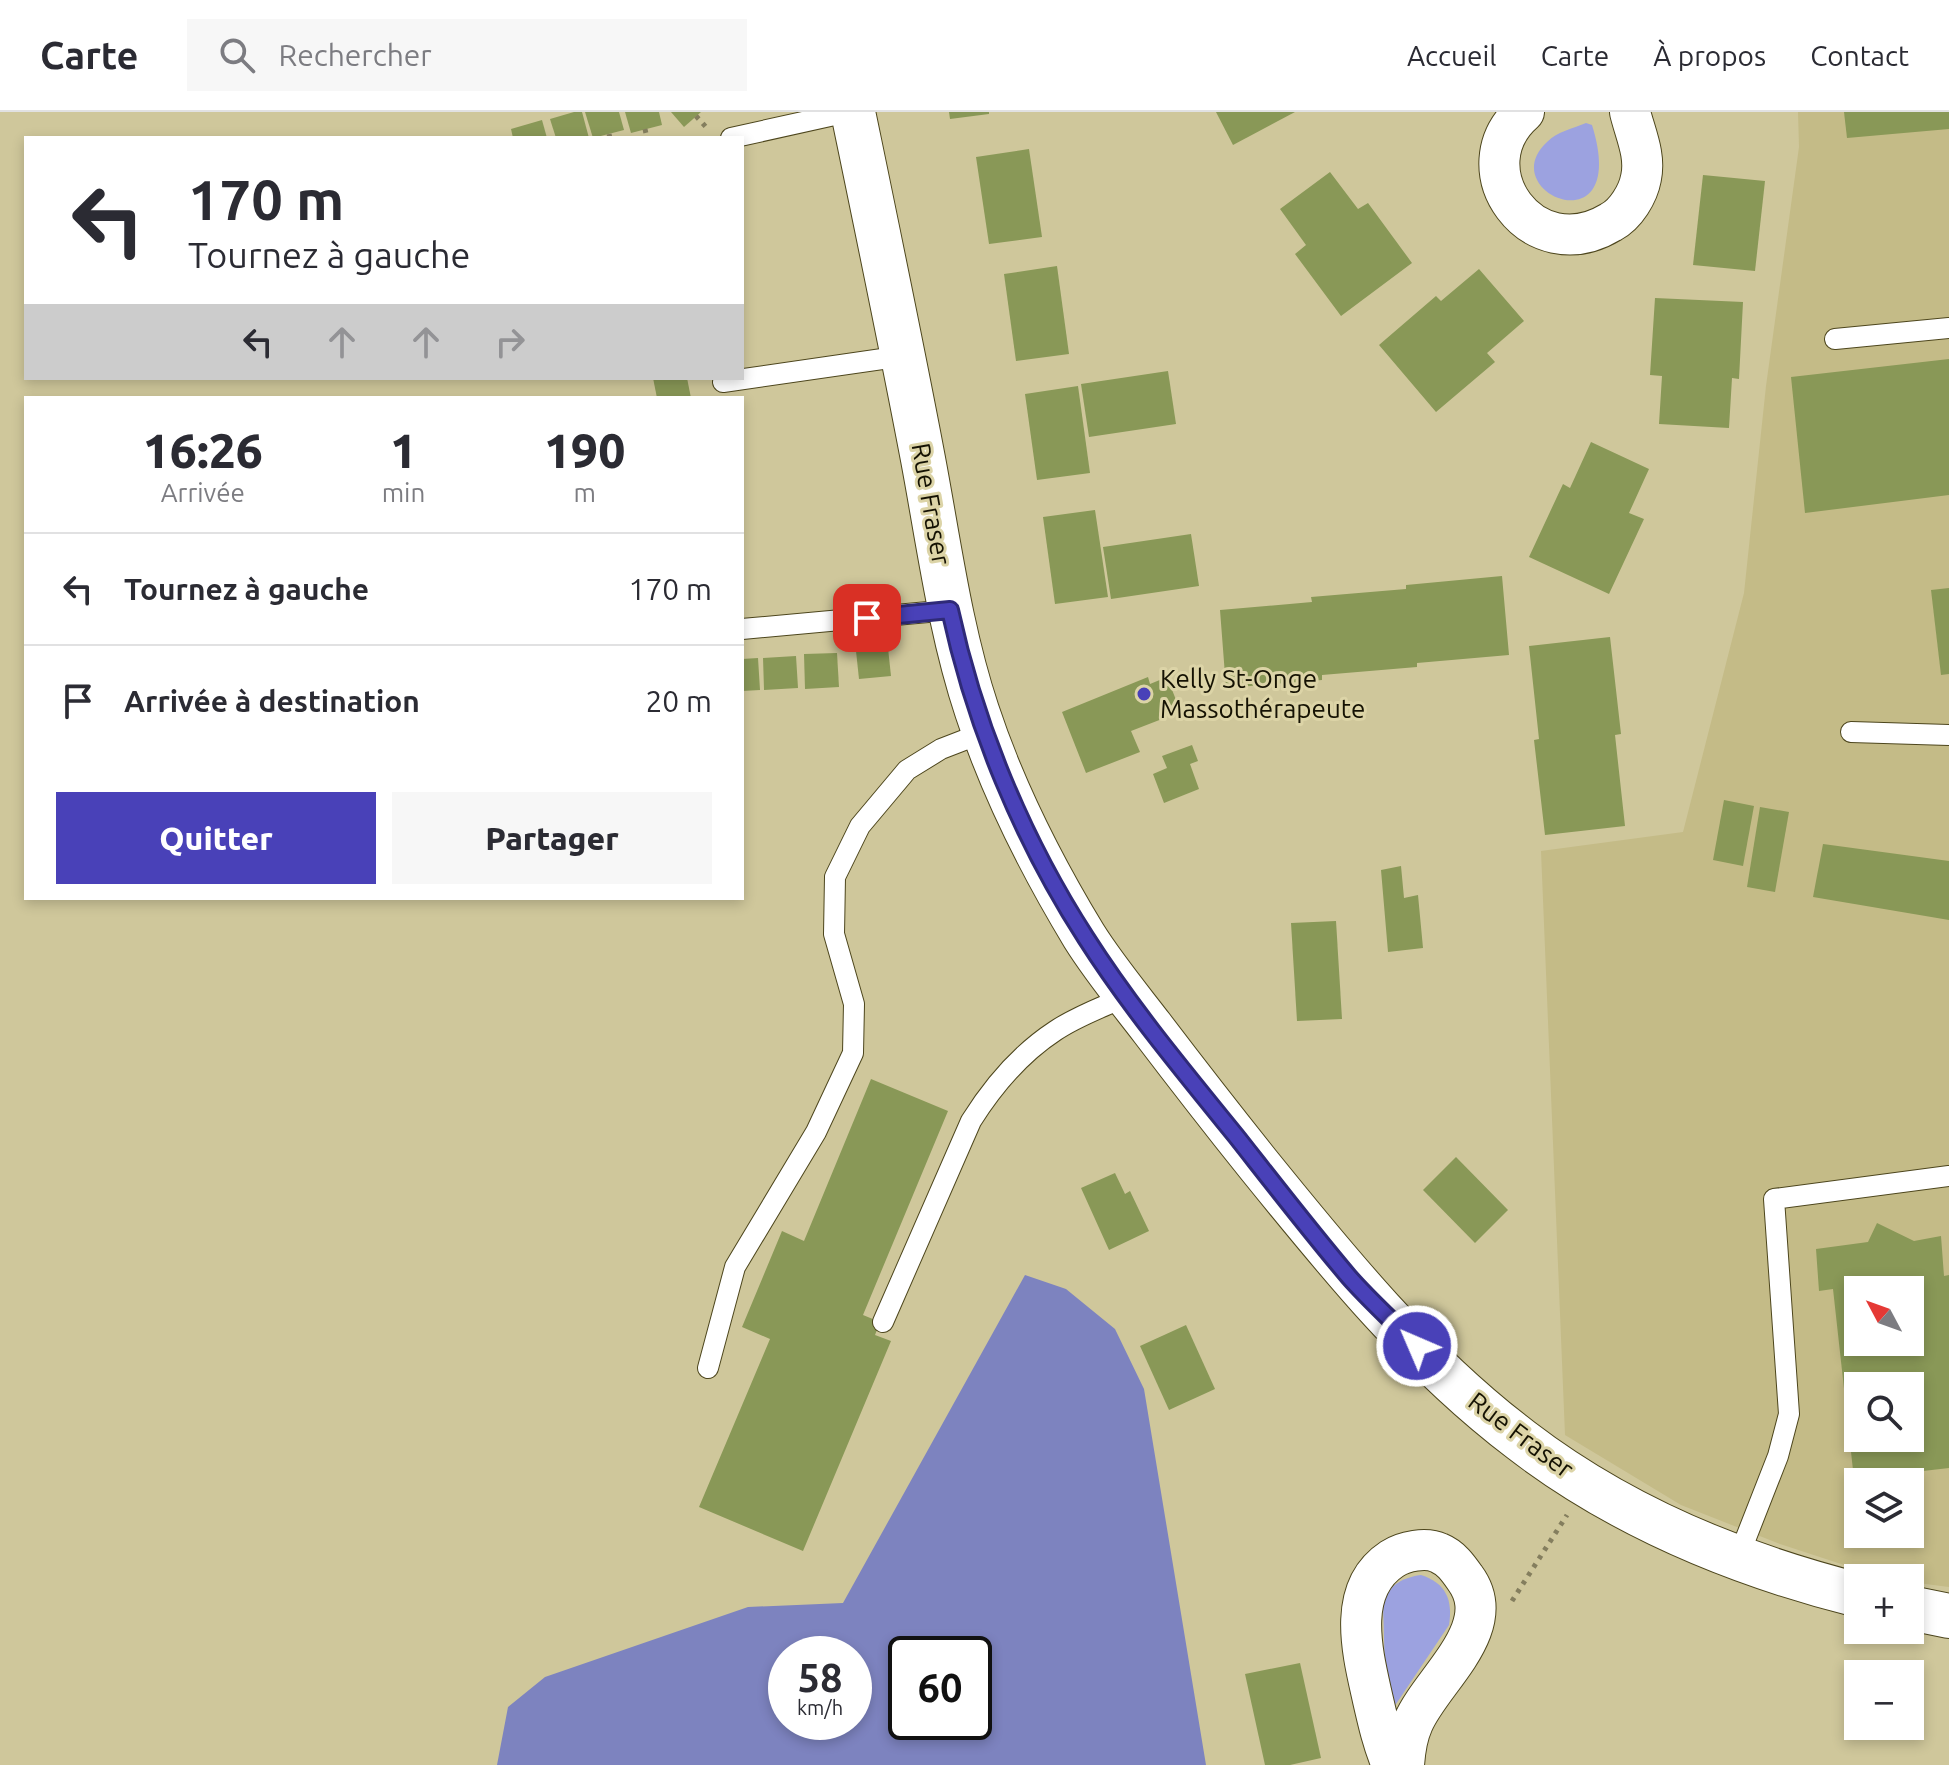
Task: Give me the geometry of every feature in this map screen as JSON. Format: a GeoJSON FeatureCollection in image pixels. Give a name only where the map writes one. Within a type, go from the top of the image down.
{"type":"FeatureCollection","features":[{"type":"Feature","properties":{"kind":"main road","name":"Rue Fraser"},"geometry":{"type":"LineString","coordinates":[[850,112],[903,356],[960,655],[985,732],[1040,860],[1086,939],[1127,996],[1351,1279],[1462,1390],[1523,1442],[1587,1484],[1654,1522],[1798,1580],[1844,1592]]}},
{"type":"Feature","properties":{"kind":"main road"},"geometry":{"type":"LineString","coordinates":[[1924,1611],[1949,1616]]}},
{"type":"Feature","properties":{"kind":"street"},"geometry":{"type":"LineString","coordinates":[[1524,112],[1515,119],[1504,139],[1500,162],[1503,185],[1512,205],[1528,222],[1549,232],[1572,236],[1596,231],[1617,219],[1633,200],[1642,178],[1642,153],[1630,112]]}},
{"type":"Feature","properties":{"kind":"street"},"geometry":{"type":"LineString","coordinates":[[1392,1765],[1380,1730],[1362,1651],[1363,1601],[1371,1579],[1385,1564],[1400,1554],[1437,1551],[1456,1564],[1471,1585],[1475,1609],[1472,1632],[1413,1723],[1404,1765]]}},
{"type":"Feature","properties":{"kind":"lane"},"geometry":{"type":"LineString","coordinates":[[740,136],[850,112]]}},
{"type":"Feature","properties":{"kind":"lane"},"geometry":{"type":"LineString","coordinates":[[1835,339],[1949,328]]}},
{"type":"Feature","properties":{"kind":"lane"},"geometry":{"type":"LineString","coordinates":[[744,379],[903,356]]}},
{"type":"Feature","properties":{"kind":"lane"},"geometry":{"type":"LineString","coordinates":[[723,382],[737,380]]}},
{"type":"Feature","properties":{"kind":"lane"},"geometry":{"type":"LineString","coordinates":[[744,629],[950,610]]}},
{"type":"Feature","properties":{"kind":"lane"},"geometry":{"type":"LineString","coordinates":[[708,1368],[735,1267],[816,1132],[853,1053],[854,1004],[834,934],[835,877],[860,826],[907,770],[941,749],[985,732]]}},
{"type":"Feature","properties":{"kind":"lane"},"geometry":{"type":"LineString","coordinates":[[1851,732],[1949,735]]}},
{"type":"Feature","properties":{"kind":"lane"},"geometry":{"type":"LineString","coordinates":[[883,1322],[971,1121],[990,1091],[1014,1065],[1056,1030],[1127,996]]}},
{"type":"Feature","properties":{"kind":"lane"},"geometry":{"type":"LineString","coordinates":[[1738,1558],[1778,1456],[1789,1414],[1774,1199],[1949,1176]]}},
{"type":"Feature","properties":{"kind":"path"},"geometry":{"type":"LineString","coordinates":[[645,129],[647,136]]}},
{"type":"Feature","properties":{"kind":"path"},"geometry":{"type":"LineString","coordinates":[[1472,1632],[1503,1615],[1587,1484]]}},
{"type":"Feature","properties":{"kind":"shaded area"},"geometry":{"type":"Polygon","coordinates":[[[1798,112],[1949,112],[1949,1587],[1924,1584],[1924,1564],[1844,1565],[1780,1544],[1681,1505],[1565,1435],[1541,851],[1683,832],[1744,593],[1766,386],[1799,147],[1798,112]]]}},
{"type":"Feature","properties":{"kind":"shaded area"},"geometry":{"type":"Polygon","coordinates":[[[1586,123],[1592,125],[1599,164],[1594,188],[1580,199],[1564,200],[1547,192],[1536,178],[1535,161],[1551,138],[1586,123]]]}},
{"type":"Feature","properties":{"kind":"shaded area"},"geometry":{"type":"Polygon","coordinates":[[[1025,1275],[1066,1289],[1115,1329],[1144,1389],[1206,1765],[497,1765],[508,1707],[545,1677],[748,1607],[843,1603],[1025,1275]]]}},
{"type":"Feature","properties":{"kind":"shaded area"},"geometry":{"type":"Polygon","coordinates":[[[1421,1575],[1430,1578],[1446,1594],[1450,1608],[1449,1625],[1394,1707],[1386,1703],[1383,1604],[1397,1584],[1421,1575]]]}},
{"type":"Feature","properties":{"kind":"building"},"geometry":{"type":"Polygon","coordinates":[[[582,112],[588,136],[555,136],[550,119],[582,112]]]}},
{"type":"Feature","properties":{"kind":"building"},"geometry":{"type":"Polygon","coordinates":[[[585,112],[619,112],[624,130],[592,136],[585,112]]]}},
{"type":"Feature","properties":{"kind":"building"},"geometry":{"type":"Polygon","coordinates":[[[625,112],[659,112],[662,125],[631,133],[625,112]]]}},
{"type":"Feature","properties":{"kind":"building"},"geometry":{"type":"Polygon","coordinates":[[[671,112],[701,112],[684,127],[671,112]]]}},
{"type":"Feature","properties":{"kind":"building"},"geometry":{"type":"Polygon","coordinates":[[[949,112],[989,112],[989,114],[950,119],[949,112]]]}},
{"type":"Feature","properties":{"kind":"building"},"geometry":{"type":"Polygon","coordinates":[[[1216,112],[1295,112],[1233,145],[1216,112]]]}},
{"type":"Feature","properties":{"kind":"building"},"geometry":{"type":"Polygon","coordinates":[[[1844,112],[1949,112],[1949,129],[1847,138],[1844,112]]]}},
{"type":"Feature","properties":{"kind":"building"},"geometry":{"type":"Polygon","coordinates":[[[542,120],[546,136],[513,136],[511,129],[542,120]]]}},
{"type":"Feature","properties":{"kind":"building"},"geometry":{"type":"Polygon","coordinates":[[[1029,149],[1042,237],[989,244],[976,157],[1029,149]]]}},
{"type":"Feature","properties":{"kind":"building"},"geometry":{"type":"Polygon","coordinates":[[[1330,172],[1358,209],[1368,203],[1412,263],[1341,316],[1295,254],[1306,245],[1280,209],[1330,172]]]}},
{"type":"Feature","properties":{"kind":"building"},"geometry":{"type":"Polygon","coordinates":[[[1703,175],[1765,181],[1755,271],[1693,265],[1703,175]]]}},
{"type":"Feature","properties":{"kind":"building"},"geometry":{"type":"Polygon","coordinates":[[[1057,266],[1069,354],[1016,361],[1004,274],[1057,266]]]}},
{"type":"Feature","properties":{"kind":"building"},"geometry":{"type":"Polygon","coordinates":[[[1479,269],[1524,321],[1487,353],[1495,362],[1436,412],[1379,345],[1436,296],[1441,301],[1479,269]]]}},
{"type":"Feature","properties":{"kind":"building"},"geometry":{"type":"Polygon","coordinates":[[[1655,298],[1743,302],[1739,379],[1732,378],[1729,428],[1659,424],[1662,376],[1650,375],[1655,298]]]}},
{"type":"Feature","properties":{"kind":"building"},"geometry":{"type":"Polygon","coordinates":[[[1949,359],[1949,495],[1805,513],[1791,377],[1949,359]]]}},
{"type":"Feature","properties":{"kind":"building"},"geometry":{"type":"Polygon","coordinates":[[[1168,371],[1176,424],[1089,437],[1081,384],[1168,371]]]}},
{"type":"Feature","properties":{"kind":"building"},"geometry":{"type":"Polygon","coordinates":[[[653,380],[687,380],[691,396],[657,396],[653,380]]]}},
{"type":"Feature","properties":{"kind":"building"},"geometry":{"type":"Polygon","coordinates":[[[1078,386],[1090,473],[1037,480],[1025,394],[1078,386]]]}},
{"type":"Feature","properties":{"kind":"building"},"geometry":{"type":"Polygon","coordinates":[[[1591,442],[1649,469],[1629,513],[1644,519],[1609,594],[1529,557],[1563,484],[1570,488],[1591,442]]]}},
{"type":"Feature","properties":{"kind":"building"},"geometry":{"type":"Polygon","coordinates":[[[1095,510],[1108,597],[1055,604],[1043,517],[1095,510]]]}},
{"type":"Feature","properties":{"kind":"building"},"geometry":{"type":"Polygon","coordinates":[[[1191,534],[1199,586],[1111,599],[1103,547],[1191,534]]]}},
{"type":"Feature","properties":{"kind":"building"},"geometry":{"type":"Polygon","coordinates":[[[1502,576],[1509,655],[1322,675],[1322,680],[1226,688],[1220,610],[1312,602],[1311,597],[1406,589],[1406,585],[1502,576]]]}},
{"type":"Feature","properties":{"kind":"building"},"geometry":{"type":"Polygon","coordinates":[[[1949,588],[1949,674],[1941,675],[1931,590],[1949,588]]]}},
{"type":"Feature","properties":{"kind":"building"},"geometry":{"type":"Polygon","coordinates":[[[1610,637],[1621,734],[1615,735],[1625,826],[1545,835],[1534,740],[1539,739],[1529,646],[1610,637]]]}},
{"type":"Feature","properties":{"kind":"building"},"geometry":{"type":"Polygon","coordinates":[[[888,648],[891,676],[859,679],[856,651],[888,648]]]}},
{"type":"Feature","properties":{"kind":"building"},"geometry":{"type":"Polygon","coordinates":[[[837,653],[839,687],[805,689],[804,654],[837,653]]]}},
{"type":"Feature","properties":{"kind":"building"},"geometry":{"type":"Polygon","coordinates":[[[796,656],[798,688],[764,690],[763,658],[796,656]]]}},
{"type":"Feature","properties":{"kind":"building"},"geometry":{"type":"Polygon","coordinates":[[[758,658],[760,690],[744,691],[744,659],[758,658]]]}},
{"type":"Feature","properties":{"kind":"building"},"geometry":{"type":"Polygon","coordinates":[[[1148,677],[1150,684],[1167,677],[1178,705],[1159,713],[1162,719],[1131,731],[1140,752],[1086,773],[1062,712],[1148,677]]]}},
{"type":"Feature","properties":{"kind":"building"},"geometry":{"type":"Polygon","coordinates":[[[1192,745],[1198,761],[1190,764],[1199,789],[1164,803],[1153,774],[1167,768],[1162,756],[1192,745]]]}},
{"type":"Feature","properties":{"kind":"building"},"geometry":{"type":"Polygon","coordinates":[[[1724,800],[1754,806],[1743,866],[1713,860],[1724,800]]]}},
{"type":"Feature","properties":{"kind":"building"},"geometry":{"type":"Polygon","coordinates":[[[1760,807],[1789,812],[1775,892],[1747,887],[1760,807]]]}},
{"type":"Feature","properties":{"kind":"building"},"geometry":{"type":"Polygon","coordinates":[[[1823,844],[1949,861],[1949,920],[1813,897],[1823,844]]]}},
{"type":"Feature","properties":{"kind":"building"},"geometry":{"type":"Polygon","coordinates":[[[1401,866],[1404,898],[1418,895],[1423,948],[1388,952],[1381,870],[1401,866]]]}},
{"type":"Feature","properties":{"kind":"building"},"geometry":{"type":"Polygon","coordinates":[[[1336,921],[1342,1019],[1297,1021],[1291,923],[1336,921]]]}},
{"type":"Feature","properties":{"kind":"building"},"geometry":{"type":"Polygon","coordinates":[[[871,1079],[948,1111],[863,1315],[880,1322],[875,1335],[891,1341],[803,1551],[699,1507],[770,1339],[742,1327],[782,1231],[804,1241],[871,1079]]]}},
{"type":"Feature","properties":{"kind":"building"},"geometry":{"type":"Polygon","coordinates":[[[1456,1157],[1508,1210],[1475,1243],[1423,1190],[1456,1157]]]}},
{"type":"Feature","properties":{"kind":"building"},"geometry":{"type":"Polygon","coordinates":[[[1115,1173],[1125,1194],[1130,1191],[1149,1231],[1109,1250],[1081,1188],[1115,1173]]]}},
{"type":"Feature","properties":{"kind":"building"},"geometry":{"type":"Polygon","coordinates":[[[1877,1223],[1914,1241],[1941,1236],[1944,1276],[1949,1275],[1949,1468],[1924,1471],[1924,1468],[1853,1468],[1851,1452],[1924,1452],[1924,1372],[1844,1372],[1844,1389],[1833,1289],[1819,1291],[1816,1249],[1868,1242],[1877,1223]]]}},
{"type":"Feature","properties":{"kind":"building"},"geometry":{"type":"Polygon","coordinates":[[[1186,1325],[1215,1389],[1169,1410],[1140,1346],[1186,1325]]]}},
{"type":"Feature","properties":{"kind":"building"},"geometry":{"type":"Polygon","coordinates":[[[1300,1663],[1321,1758],[1290,1765],[1265,1765],[1245,1674],[1300,1663]]]}},
{"type":"Feature","properties":{"kind":"place","name":"Kelly St-Onge Massothérapeute"},"geometry":{"type":"Point","coordinates":[1144,694]}},
{"type":"Feature","properties":{"kind":"route"},"geometry":{"type":"LineString","coordinates":[[867,618],[950,610],[978,715],[1007,787],[1040,860],[1086,939],[1218,1114],[1351,1279],[1417,1346]]}}]}
